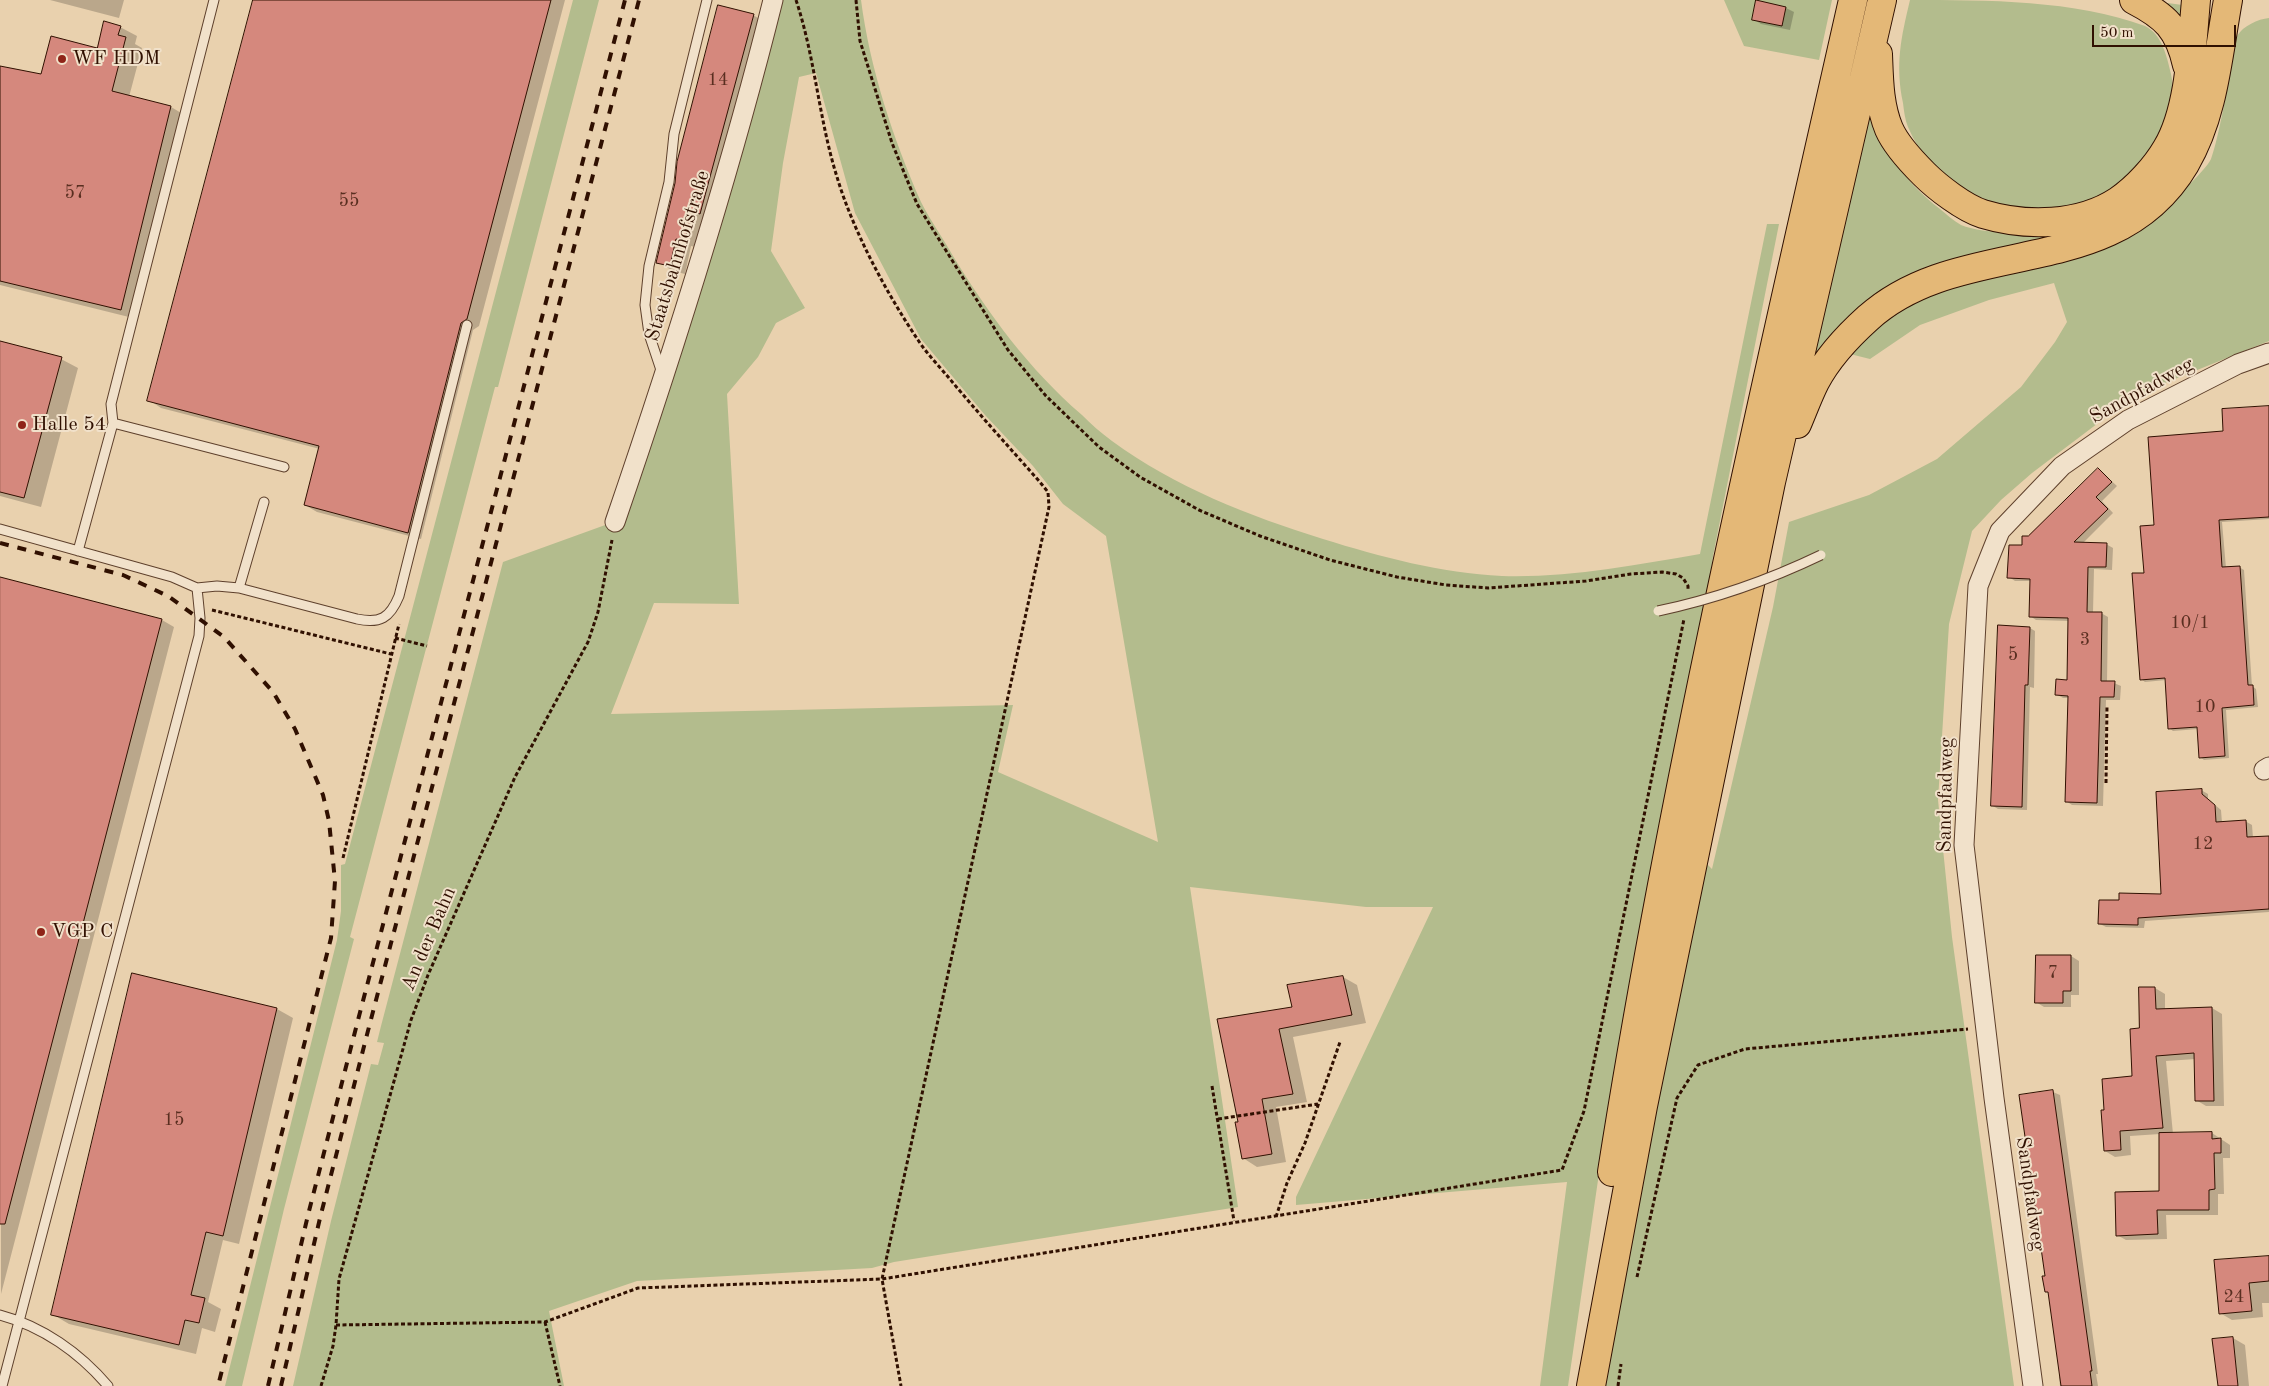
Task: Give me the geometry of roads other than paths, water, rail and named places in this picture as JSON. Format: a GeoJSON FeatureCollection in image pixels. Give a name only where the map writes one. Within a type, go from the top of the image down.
{"type":"FeatureCollection","features":[{"type":"Feature","properties":{"kind":"main road"},"geometry":{"type":"LineString","coordinates":[[1580,1386],[1629,1064],[1669,847],[1757,424],[1853,0]]}},
{"type":"Feature","properties":{"kind":"main road"},"geometry":{"type":"LineString","coordinates":[[2134,0],[2166,20],[2183,45],[2189,74]]}},
{"type":"Feature","properties":{"kind":"main road"},"geometry":{"type":"LineString","coordinates":[[1880,8],[1879,88],[1890,129],[1911,161],[1938,188],[1981,214],[2028,222],[2073,219],[2090,214],[2119,200],[2147,175],[2168,147],[2179,118],[2189,74],[2196,0]]}},
{"type":"Feature","properties":{"kind":"main road"},"geometry":{"type":"LineString","coordinates":[[1771,482],[1815,382],[1843,343],[1869,317],[1899,297],[1934,280],[1973,267],[2022,258],[2090,241],[2128,224],[2168,188],[2185,163],[2203,122],[2212,91],[2228,0]]}},
{"type":"Feature","properties":{"kind":"main road"},"geometry":{"type":"LineString","coordinates":[[1591,1386],[1647,1086],[1771,482],[1880,8]]}},
{"type":"Feature","properties":{"kind":"street","name":"Staatsbahnhofstraße"},"geometry":{"type":"LineString","coordinates":[[615,522],[664,380],[713,223],[773,0]]}},
{"type":"Feature","properties":{"kind":"street","name":"Sandpfadweg"},"geometry":{"type":"LineString","coordinates":[[2033,1386],[1964,846],[1978,586],[2000,532],[2062,466],[2128,420],[2238,364],[2269,353]]}},
{"type":"Feature","properties":{"kind":"lane"},"geometry":{"type":"LineString","coordinates":[[78,551],[113,424],[111,404],[214,0]]}},
{"type":"Feature","properties":{"kind":"lane"},"geometry":{"type":"LineString","coordinates":[[664,380],[648,324],[645,305],[648,266],[669,182],[674,134],[707,0]]}},
{"type":"Feature","properties":{"kind":"lane"},"geometry":{"type":"LineString","coordinates":[[0,529],[172,577],[197,588],[217,586],[239,588],[368,621],[378,620],[388,615],[399,596],[467,325]]}},
{"type":"Feature","properties":{"kind":"lane"},"geometry":{"type":"LineString","coordinates":[[113,424],[284,467]]}},
{"type":"Feature","properties":{"kind":"lane"},"geometry":{"type":"LineString","coordinates":[[239,588],[264,502]]}},
{"type":"Feature","properties":{"kind":"lane"},"geometry":{"type":"LineString","coordinates":[[1658,611],[1694,603],[1736,590],[1764,580],[1820,555]]}},
{"type":"Feature","properties":{"kind":"lane"},"geometry":{"type":"LineString","coordinates":[[2,1386],[198,636],[199,607],[197,588]]}},
{"type":"Feature","properties":{"kind":"lane"},"geometry":{"type":"LineString","coordinates":[[0,1315],[19,1320],[58,1340],[93,1368],[108,1386]]}},
{"type":"Feature","properties":{"kind":"railway"},"geometry":{"type":"LineString","coordinates":[[268,1386],[308,1215],[358,1020],[625,0]]}},
{"type":"Feature","properties":{"kind":"railway"},"geometry":{"type":"LineString","coordinates":[[281,1386],[320,1218],[370,1023],[639,0]]}},
{"type":"Feature","properties":{"kind":"railway"},"geometry":{"type":"LineString","coordinates":[[0,543],[123,575],[168,596],[224,637],[273,692],[295,729],[323,795],[329,821],[335,881],[331,938],[218,1386]]}},
{"type":"Feature","properties":{"kind":"place","name":"WF HDM"},"geometry":{"type":"Point","coordinates":[62,59]}},
{"type":"Feature","properties":{"kind":"place","name":"Halle 54"},"geometry":{"type":"Point","coordinates":[22,425]}},
{"type":"Feature","properties":{"kind":"place","name":"VGP C"},"geometry":{"type":"Point","coordinates":[41,932]}}]}
